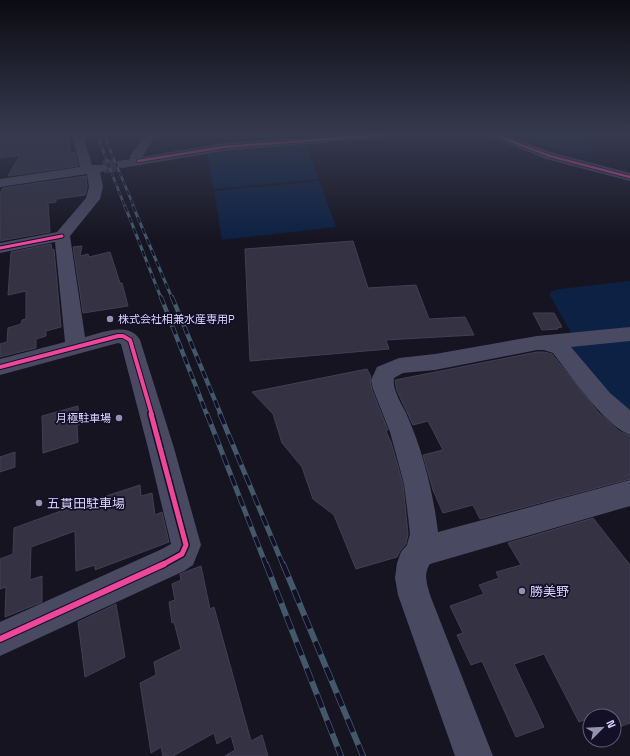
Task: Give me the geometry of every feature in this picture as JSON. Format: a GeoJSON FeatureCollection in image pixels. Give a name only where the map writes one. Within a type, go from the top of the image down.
{"type":"FeatureCollection","features":[{"type":"Feature","properties":{"kind":"street"},"geometry":{"type":"LineString","coordinates":[[0,183],[85,170]]}},
{"type":"Feature","properties":{"kind":"street"},"geometry":{"type":"LineString","coordinates":[[0,248],[62,236],[93,199],[96,187],[94,170]]}},
{"type":"Feature","properties":{"kind":"street"},"geometry":{"type":"LineString","coordinates":[[604,170],[630,177]]}},
{"type":"Feature","properties":{"kind":"street"},"geometry":{"type":"LineString","coordinates":[[62,236],[76,347]]}},
{"type":"Feature","properties":{"kind":"street"},"geometry":{"type":"LineString","coordinates":[[422,552],[424,534],[417,484],[402,432],[384,388],[382,380],[385,373],[399,366],[434,362],[537,343],[630,334]]}},
{"type":"Feature","properties":{"kind":"street"},"geometry":{"type":"LineString","coordinates":[[0,367],[118,336],[123,336],[130,341],[159,440],[186,545],[182,554],[173,560],[0,639]]}},
{"type":"Feature","properties":{"kind":"street"},"geometry":{"type":"LineString","coordinates":[[546,343],[560,348],[606,404],[630,426]]}},
{"type":"Feature","properties":{"kind":"street"},"geometry":{"type":"LineString","coordinates":[[474,756],[414,595],[410,578],[412,563],[422,552],[630,493]]}},
{"type":"Feature","properties":{"kind":"water"},"geometry":{"type":"Polygon","coordinates":[[[210,170],[316,170],[319,179],[213,189],[210,170]]]}},
{"type":"Feature","properties":{"kind":"water"},"geometry":{"type":"Polygon","coordinates":[[[320,181],[336,227],[222,240],[214,191],[320,181]]]}},
{"type":"Feature","properties":{"kind":"water"},"geometry":{"type":"Polygon","coordinates":[[[630,281],[630,330],[573,336],[549,294],[552,291],[560,289],[630,281]]]}},
{"type":"Feature","properties":{"kind":"water"},"geometry":{"type":"Polygon","coordinates":[[[630,339],[630,416],[604,389],[570,346],[630,339]]]}},
{"type":"Feature","properties":{"kind":"building"},"geometry":{"type":"Polygon","coordinates":[[[11,170],[48,170],[8,176],[11,170]]]}},
{"type":"Feature","properties":{"kind":"building"},"geometry":{"type":"Polygon","coordinates":[[[86,176],[87,187],[85,195],[56,199],[56,202],[48,203],[50,232],[0,241],[0,193],[3,188],[86,176]]]}},
{"type":"Feature","properties":{"kind":"building"},"geometry":{"type":"Polygon","coordinates":[[[353,241],[368,288],[416,285],[429,319],[465,317],[474,335],[386,340],[389,349],[250,361],[245,249],[353,241]]]}},
{"type":"Feature","properties":{"kind":"building"},"geometry":{"type":"Polygon","coordinates":[[[51,244],[52,250],[54,249],[61,327],[46,331],[46,336],[36,339],[36,348],[0,357],[0,344],[7,342],[8,328],[21,324],[22,320],[26,319],[26,291],[8,295],[11,252],[51,244]]]}},
{"type":"Feature","properties":{"kind":"building"},"geometry":{"type":"Polygon","coordinates":[[[82,246],[80,256],[88,254],[89,257],[110,252],[120,283],[122,283],[128,306],[83,313],[73,247],[82,246]]]}},
{"type":"Feature","properties":{"kind":"building"},"geometry":{"type":"Polygon","coordinates":[[[533,313],[554,313],[562,327],[557,328],[558,329],[542,330],[533,313]]]}},
{"type":"Feature","properties":{"kind":"building"},"geometry":{"type":"Polygon","coordinates":[[[537,352],[552,354],[598,412],[619,431],[630,436],[630,479],[480,519],[473,505],[443,513],[433,490],[423,455],[443,450],[428,421],[413,425],[397,391],[395,380],[537,352]]]}},
{"type":"Feature","properties":{"kind":"building"},"geometry":{"type":"Polygon","coordinates":[[[367,369],[371,377],[370,380],[372,390],[388,430],[386,431],[391,442],[403,484],[408,534],[406,544],[397,557],[356,569],[334,515],[313,499],[302,467],[282,443],[273,414],[252,392],[367,369]]]}},
{"type":"Feature","properties":{"kind":"building"},"geometry":{"type":"Polygon","coordinates":[[[78,406],[78,442],[43,453],[42,416],[78,406]]]}},
{"type":"Feature","properties":{"kind":"building"},"geometry":{"type":"Polygon","coordinates":[[[15,452],[15,467],[0,472],[0,457],[15,452]]]}},
{"type":"Feature","properties":{"kind":"building"},"geometry":{"type":"Polygon","coordinates":[[[140,485],[141,496],[152,493],[155,515],[162,512],[169,542],[95,570],[95,565],[76,571],[75,531],[31,547],[30,580],[42,576],[42,602],[5,617],[6,587],[0,589],[0,559],[13,554],[14,528],[140,485]]]}},
{"type":"Feature","properties":{"kind":"building"},"geometry":{"type":"Polygon","coordinates":[[[593,518],[630,565],[630,723],[622,726],[622,708],[582,708],[582,721],[579,722],[544,654],[514,664],[544,727],[516,737],[482,661],[471,665],[457,635],[463,633],[450,606],[484,594],[479,585],[499,578],[496,572],[521,565],[508,543],[593,518]]]}},
{"type":"Feature","properties":{"kind":"building"},"geometry":{"type":"Polygon","coordinates":[[[201,566],[210,609],[214,607],[251,741],[262,735],[268,756],[225,756],[235,750],[231,736],[217,744],[214,733],[173,756],[163,756],[161,747],[151,753],[140,683],[156,675],[154,662],[181,649],[174,622],[172,623],[169,602],[175,600],[172,584],[181,580],[180,574],[201,566]]]}},
{"type":"Feature","properties":{"kind":"building"},"geometry":{"type":"Polygon","coordinates":[[[116,604],[125,657],[85,677],[78,622],[116,604]]]}},
{"type":"Feature","properties":{"kind":"railway"},"geometry":{"type":"LineString","coordinates":[[111,170],[125,207]]}},
{"type":"Feature","properties":{"kind":"railway"},"geometry":{"type":"LineString","coordinates":[[119,170],[134,207]]}},
{"type":"Feature","properties":{"kind":"railway"},"geometry":{"type":"LineString","coordinates":[[125,206],[161,298]]}},
{"type":"Feature","properties":{"kind":"railway"},"geometry":{"type":"LineString","coordinates":[[133,206],[172,298]]}},
{"type":"Feature","properties":{"kind":"railway"},"geometry":{"type":"LineString","coordinates":[[161,297],[207,415]]}},
{"type":"Feature","properties":{"kind":"railway"},"geometry":{"type":"LineString","coordinates":[[172,297],[221,415]]}},
{"type":"Feature","properties":{"kind":"railway"},"geometry":{"type":"LineString","coordinates":[[207,414],[266,565]]}},
{"type":"Feature","properties":{"kind":"railway"},"geometry":{"type":"LineString","coordinates":[[220,414],[283,565]]}},
{"type":"Feature","properties":{"kind":"railway"},"geometry":{"type":"LineString","coordinates":[[266,564],[341,756]]}},
{"type":"Feature","properties":{"kind":"railway"},"geometry":{"type":"LineString","coordinates":[[283,564],[363,756]]}},
{"type":"Feature","properties":{"kind":"cycle path"},"geometry":{"type":"LineString","coordinates":[[604,170],[630,177]]}},
{"type":"Feature","properties":{"kind":"cycle path"},"geometry":{"type":"LineString","coordinates":[[0,248],[62,236]]}},
{"type":"Feature","properties":{"kind":"cycle path"},"geometry":{"type":"LineString","coordinates":[[0,367],[118,336],[123,336],[130,340],[161,448],[186,545],[182,554],[173,560],[0,639]]}},
{"type":"Feature","properties":{"kind":"place","name":"株式会社相兼水産専用P"},"geometry":{"type":"Point","coordinates":[110,319]}},
{"type":"Feature","properties":{"kind":"place","name":"月極駐車場"},"geometry":{"type":"Point","coordinates":[119,418]}},
{"type":"Feature","properties":{"kind":"place","name":"五貫田駐車場"},"geometry":{"type":"Point","coordinates":[39,503]}},
{"type":"Feature","properties":{"kind":"place","name":"勝美野"},"geometry":{"type":"Point","coordinates":[522,591]}}]}
